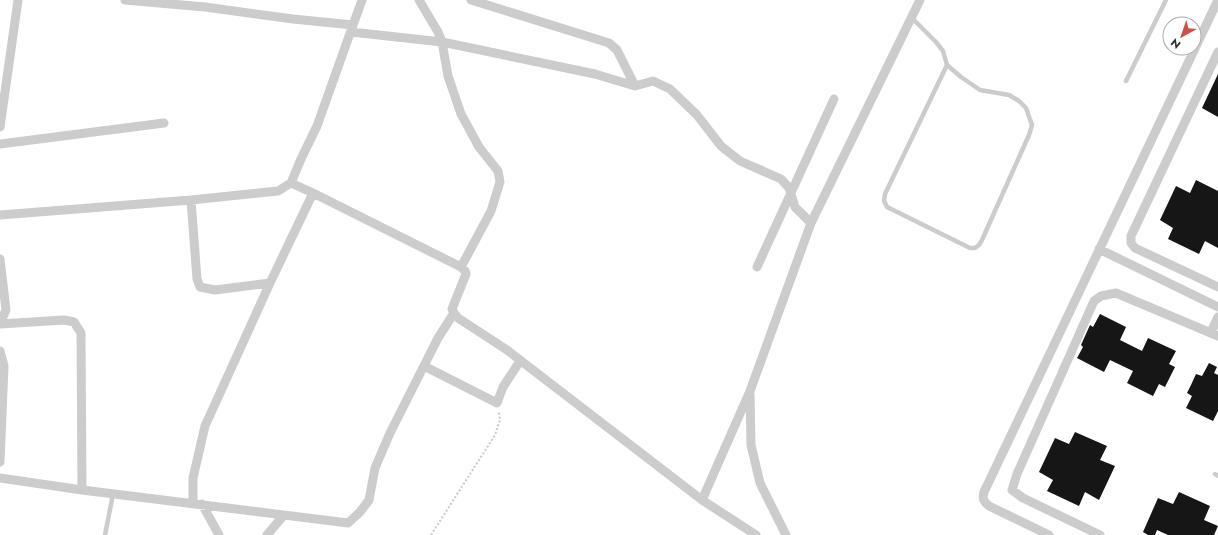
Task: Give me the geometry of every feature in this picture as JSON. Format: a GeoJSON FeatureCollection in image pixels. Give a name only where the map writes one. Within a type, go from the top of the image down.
{"type":"FeatureCollection","features":[{"type":"Feature","properties":{"kind":"street"},"geometry":{"type":"LineString","coordinates":[[0,127],[18,0]]}},
{"type":"Feature","properties":{"kind":"street"},"geometry":{"type":"LineString","coordinates":[[125,0],[205,7],[442,42],[595,74],[636,86],[653,82],[670,89],[697,115],[721,146],[740,161],[781,179],[790,188],[790,194],[795,207],[811,223]]}},
{"type":"Feature","properties":{"kind":"street"},"geometry":{"type":"LineString","coordinates":[[0,215],[191,200],[278,191],[291,183],[317,126],[362,0]]}},
{"type":"Feature","properties":{"kind":"street"},"geometry":{"type":"LineString","coordinates":[[418,0],[434,25],[442,42],[448,76],[461,114],[479,147],[498,171],[500,182],[491,211],[462,267]]}},
{"type":"Feature","properties":{"kind":"street"},"geometry":{"type":"LineString","coordinates":[[471,0],[609,43],[617,50],[636,86]]}},
{"type":"Feature","properties":{"kind":"street"},"geometry":{"type":"LineString","coordinates":[[702,500],[750,391],[811,223],[920,0]]}},
{"type":"Feature","properties":{"kind":"street"},"geometry":{"type":"LineString","coordinates":[[1049,535],[988,506],[984,501],[983,496],[985,488],[1218,0]]}},
{"type":"Feature","properties":{"kind":"street"},"geometry":{"type":"LineString","coordinates":[[1218,52],[1131,236],[1131,243],[1135,248],[1218,287]]}},
{"type":"Feature","properties":{"kind":"street"},"geometry":{"type":"LineString","coordinates":[[757,267],[834,98]]}},
{"type":"Feature","properties":{"kind":"street"},"geometry":{"type":"LineString","coordinates":[[0,144],[164,123]]}},
{"type":"Feature","properties":{"kind":"street"},"geometry":{"type":"LineString","coordinates":[[291,183],[462,267],[466,274],[452,308],[458,318],[507,350],[702,500],[756,535]]}},
{"type":"Feature","properties":{"kind":"street"},"geometry":{"type":"LineString","coordinates":[[219,535],[197,504],[193,478],[205,426],[270,283],[314,193]]}},
{"type":"Feature","properties":{"kind":"street"},"geometry":{"type":"LineString","coordinates":[[191,200],[196,279],[200,286],[215,290],[270,283]]}},
{"type":"Feature","properties":{"kind":"street"},"geometry":{"type":"LineString","coordinates":[[1099,249],[1218,307]]}},
{"type":"Feature","properties":{"kind":"street"},"geometry":{"type":"LineString","coordinates":[[0,259],[6,310],[0,323],[64,320],[74,322],[81,333],[82,490]]}},
{"type":"Feature","properties":{"kind":"street"},"geometry":{"type":"LineString","coordinates":[[1100,535],[1023,498],[1012,490],[1017,474],[1094,301],[1101,296],[1116,293],[1214,334],[1218,317]]}},
{"type":"Feature","properties":{"kind":"street"},"geometry":{"type":"LineString","coordinates":[[0,478],[82,490],[348,523],[360,512],[369,500],[375,468],[390,433],[438,338],[454,313]]}},
{"type":"Feature","properties":{"kind":"street"},"geometry":{"type":"LineString","coordinates":[[0,351],[4,366],[0,462]]}},
{"type":"Feature","properties":{"kind":"street"},"geometry":{"type":"LineString","coordinates":[[424,366],[497,403],[503,387],[520,361]]}},
{"type":"Feature","properties":{"kind":"street"},"geometry":{"type":"LineString","coordinates":[[750,391],[751,445],[760,483],[786,535]]}},
{"type":"Feature","properties":{"kind":"street"},"geometry":{"type":"LineString","coordinates":[[267,535],[284,515]]}},
{"type":"Feature","properties":{"kind":"lane"},"geometry":{"type":"LineString","coordinates":[[1126,82],[1166,0]]}},
{"type":"Feature","properties":{"kind":"lane"},"geometry":{"type":"LineString","coordinates":[[912,18],[936,42],[943,51],[947,65],[961,77],[980,90],[1009,95],[1019,101],[1026,108],[1031,117],[1032,125],[1029,135],[982,240],[975,248],[970,248],[887,207],[884,201],[885,194],[947,65]]}},
{"type":"Feature","properties":{"kind":"lane"},"geometry":{"type":"LineString","coordinates":[[105,535],[113,494]]}},
{"type":"Feature","properties":{"kind":"path"},"geometry":{"type":"LineString","coordinates":[[431,535],[495,435],[500,420],[497,403]]}},
{"type":"Feature","properties":{"kind":"building"},"geometry":{"type":"Polygon","coordinates":[[[1218,74],[1218,117],[1202,108],[1218,74]]]}},
{"type":"Feature","properties":{"kind":"building"},"geometry":{"type":"Polygon","coordinates":[[[1196,180],[1218,191],[1218,248],[1205,241],[1199,254],[1168,239],[1173,228],[1160,220],[1176,186],[1190,193],[1196,180]]]}},
{"type":"Feature","properties":{"kind":"building"},"geometry":{"type":"Polygon","coordinates":[[[1100,314],[1126,327],[1120,340],[1142,351],[1148,338],[1176,351],[1169,364],[1175,367],[1165,387],[1159,384],[1153,396],[1127,383],[1133,371],[1110,360],[1104,372],[1077,358],[1083,347],[1081,345],[1090,325],[1093,327],[1100,314]]]}},
{"type":"Feature","properties":{"kind":"building"},"geometry":{"type":"Polygon","coordinates":[[[1209,363],[1217,367],[1214,373],[1218,375],[1218,411],[1213,421],[1186,408],[1192,396],[1187,393],[1196,374],[1202,376],[1209,363]]]}},
{"type":"Feature","properties":{"kind":"building"},"geometry":{"type":"Polygon","coordinates":[[[1075,432],[1107,446],[1100,460],[1115,466],[1099,500],[1085,492],[1079,506],[1047,491],[1053,480],[1039,472],[1055,438],[1069,444],[1075,432]]]}},
{"type":"Feature","properties":{"kind":"building"},"geometry":{"type":"Polygon","coordinates":[[[1179,492],[1210,506],[1204,520],[1218,526],[1214,535],[1168,535],[1157,530],[1155,535],[1148,535],[1143,532],[1158,498],[1173,504],[1179,492]]]}}]}
